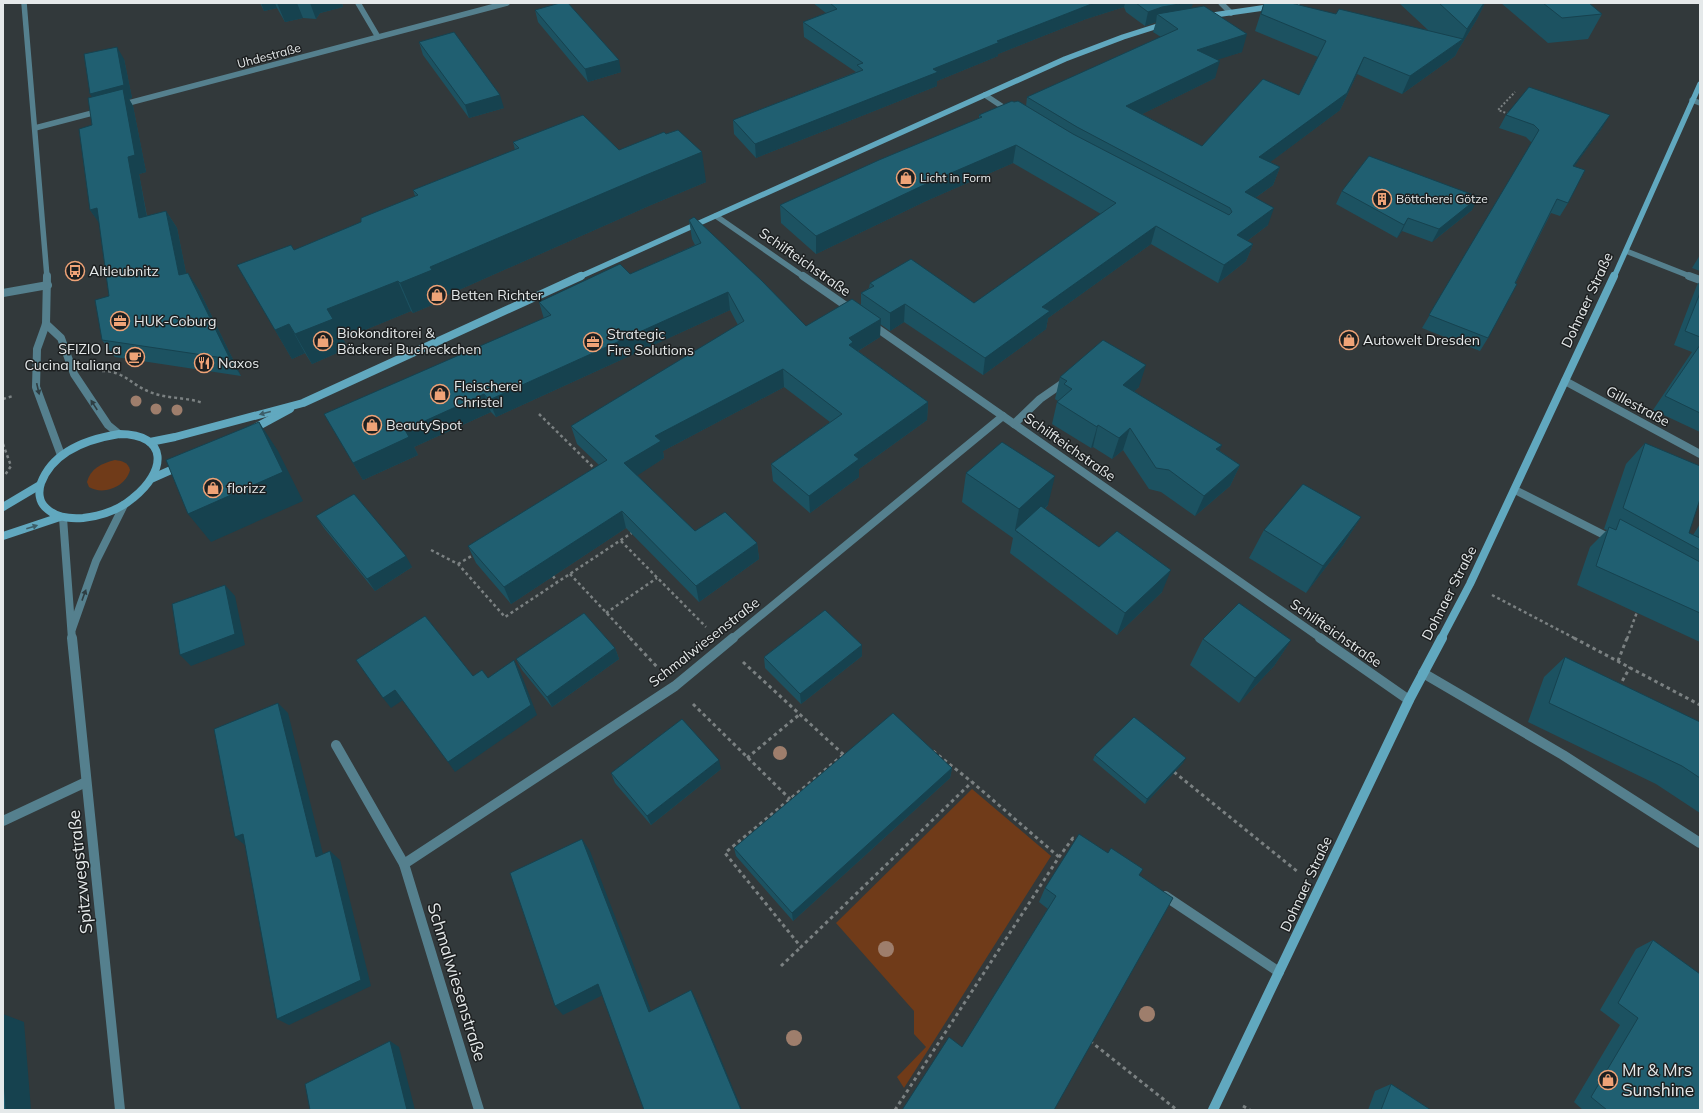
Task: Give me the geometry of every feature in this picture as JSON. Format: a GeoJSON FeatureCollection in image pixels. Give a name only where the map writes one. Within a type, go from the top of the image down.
{"type":"FeatureCollection","features":[{"type":"Feature","properties":{"kind":"street"},"geometry":{"type":"LineString","coordinates":[[24,3],[48,285],[46,324],[37,349],[36,387],[61,456]]}},
{"type":"Feature","properties":{"kind":"street"},"geometry":{"type":"LineString","coordinates":[[358,3],[378,37]]}},
{"type":"Feature","properties":{"kind":"street","name":"Uhdestraße"},"geometry":{"type":"LineString","coordinates":[[111,108],[508,3]]}},
{"type":"Feature","properties":{"kind":"street"},"geometry":{"type":"LineString","coordinates":[[1221,3],[1231,13]]}},
{"type":"Feature","properties":{"kind":"street"},"geometry":{"type":"LineString","coordinates":[[1199,18],[1297,3]]}},
{"type":"Feature","properties":{"kind":"street"},"geometry":{"type":"LineString","coordinates":[[245,434],[303,403],[425,346],[985,95],[1065,60],[1123,37],[1159,25],[1172,23]]}},
{"type":"Feature","properties":{"kind":"street","name":"Dohnaer Straße"},"geometry":{"type":"LineString","coordinates":[[1213,1110],[1409,700],[1470,584],[1515,490],[1696,101],[1700,84]]}},
{"type":"Feature","properties":{"kind":"street"},"geometry":{"type":"LineString","coordinates":[[985,95],[1018,116]]}},
{"type":"Feature","properties":{"kind":"street"},"geometry":{"type":"LineString","coordinates":[[35,128],[104,110]]}},
{"type":"Feature","properties":{"kind":"street","name":"Schilfteichstraße"},"geometry":{"type":"LineString","coordinates":[[716,216],[1409,700]]}},
{"type":"Feature","properties":{"kind":"street"},"geometry":{"type":"LineString","coordinates":[[1626,251],[1700,280]]}},
{"type":"Feature","properties":{"kind":"street"},"geometry":{"type":"LineString","coordinates":[[3,293],[48,285]]}},
{"type":"Feature","properties":{"kind":"street"},"geometry":{"type":"LineString","coordinates":[[46,324],[61,338],[74,374],[108,425],[119,434]]}},
{"type":"Feature","properties":{"kind":"street"},"geometry":{"type":"LineString","coordinates":[[1014,424],[1040,399],[1070,378]]}},
{"type":"Feature","properties":{"kind":"street","name":"Gillestraße"},"geometry":{"type":"LineString","coordinates":[[1565,381],[1700,454]]}},
{"type":"Feature","properties":{"kind":"street"},"geometry":{"type":"LineString","coordinates":[[150,442],[175,437],[303,403]]}},
{"type":"Feature","properties":{"kind":"street","name":"Schmalwiesenstraße"},"geometry":{"type":"LineString","coordinates":[[404,864],[675,686],[1002,416]]}},
{"type":"Feature","properties":{"kind":"street"},"geometry":{"type":"LineString","coordinates":[[154,478],[159,464],[158,452],[150,442],[137,435],[119,434],[100,437],[79,444],[61,456],[48,469],[40,484],[39,498],[46,510],[62,517],[78,519],[93,517],[124,505],[141,492],[154,478],[190,462]]}},
{"type":"Feature","properties":{"kind":"street"},"geometry":{"type":"LineString","coordinates":[[3,507],[40,484]]}},
{"type":"Feature","properties":{"kind":"street"},"geometry":{"type":"LineString","coordinates":[[1515,490],[1617,541]]}},
{"type":"Feature","properties":{"kind":"street","name":"Spitzwegstraße"},"geometry":{"type":"LineString","coordinates":[[71,631],[96,561],[124,505]]}},
{"type":"Feature","properties":{"kind":"street"},"geometry":{"type":"LineString","coordinates":[[3,536],[62,517]]}},
{"type":"Feature","properties":{"kind":"street","name":"Spitzwegstraße"},"geometry":{"type":"LineString","coordinates":[[62,517],[71,631],[120,1110]]}},
{"type":"Feature","properties":{"kind":"street"},"geometry":{"type":"LineString","coordinates":[[1423,673],[1509,723],[1642,804],[1700,843]]}},
{"type":"Feature","properties":{"kind":"street","name":"Schmalwiesenstraße"},"geometry":{"type":"LineString","coordinates":[[336,745],[404,864],[479,1110]]}},
{"type":"Feature","properties":{"kind":"street"},"geometry":{"type":"LineString","coordinates":[[3,821],[86,782]]}},
{"type":"Feature","properties":{"kind":"street"},"geometry":{"type":"LineString","coordinates":[[1165,896],[1279,972]]}},
{"type":"Feature","properties":{"kind":"path"},"geometry":{"type":"LineString","coordinates":[[1510,115],[1498,110],[1515,92]]}},
{"type":"Feature","properties":{"kind":"path"},"geometry":{"type":"LineString","coordinates":[[74,374],[109,370],[129,377],[141,388],[156,394],[173,398],[191,398],[204,403],[213,426]]}},
{"type":"Feature","properties":{"kind":"path"},"geometry":{"type":"LineString","coordinates":[[539,414],[596,469],[602,468]]}},
{"type":"Feature","properties":{"kind":"path"},"geometry":{"type":"LineString","coordinates":[[3,444],[11,466],[3,479]]}},
{"type":"Feature","properties":{"kind":"path"},"geometry":{"type":"LineString","coordinates":[[431,550],[458,564],[505,617],[637,530]]}},
{"type":"Feature","properties":{"kind":"path"},"geometry":{"type":"LineString","coordinates":[[621,540],[725,645],[850,759]]}},
{"type":"Feature","properties":{"kind":"path"},"geometry":{"type":"LineString","coordinates":[[458,564],[479,552]]}},
{"type":"Feature","properties":{"kind":"path"},"geometry":{"type":"LineString","coordinates":[[570,574],[675,686],[790,799]]}},
{"type":"Feature","properties":{"kind":"path"},"geometry":{"type":"LineString","coordinates":[[553,576],[558,582]]}},
{"type":"Feature","properties":{"kind":"path"},"geometry":{"type":"LineString","coordinates":[[606,612],[657,578]]}},
{"type":"Feature","properties":{"kind":"path"},"geometry":{"type":"LineString","coordinates":[[1470,584],[1630,667],[1700,706]]}},
{"type":"Feature","properties":{"kind":"path"},"geometry":{"type":"LineString","coordinates":[[1618,661],[1637,612]]}},
{"type":"Feature","properties":{"kind":"path"},"geometry":{"type":"LineString","coordinates":[[1619,688],[1630,667]]}},
{"type":"Feature","properties":{"kind":"path"},"geometry":{"type":"LineString","coordinates":[[748,758],[800,714]]}},
{"type":"Feature","properties":{"kind":"path"},"geometry":{"type":"LineString","coordinates":[[931,749],[972,782],[1059,857]]}},
{"type":"Feature","properties":{"kind":"path"},"geometry":{"type":"LineString","coordinates":[[801,947],[725,853],[850,750]]}},
{"type":"Feature","properties":{"kind":"path"},"geometry":{"type":"LineString","coordinates":[[1174,772],[1319,889]]}},
{"type":"Feature","properties":{"kind":"path"},"geometry":{"type":"LineString","coordinates":[[781,966],[972,782]]}},
{"type":"Feature","properties":{"kind":"path"},"geometry":{"type":"LineString","coordinates":[[765,819],[769,823]]}},
{"type":"Feature","properties":{"kind":"path"},"geometry":{"type":"LineString","coordinates":[[895,1110],[934,1054],[1059,857],[1073,838],[1079,842]]}},
{"type":"Feature","properties":{"kind":"path"},"geometry":{"type":"LineString","coordinates":[[1048,875],[1053,879]]}},
{"type":"Feature","properties":{"kind":"path"},"geometry":{"type":"LineString","coordinates":[[1090,1041],[1177,1110]]}},
{"type":"Feature","properties":{"kind":"shaded area"},"geometry":{"type":"Polygon","coordinates":[[[115,460],[124,462],[129,467],[130,470],[128,476],[124,481],[108,490],[95,490],[89,487],[87,482],[94,470],[101,465],[115,460]]]}},
{"type":"Feature","properties":{"kind":"shaded area"},"geometry":{"type":"Polygon","coordinates":[[[972,789],[1051,856],[904,1088],[897,1077],[926,1047],[914,1034],[914,1011],[836,923],[972,789]]]}},
{"type":"Feature","properties":{"kind":"building"},"geometry":{"type":"Polygon","coordinates":[[[560,3],[568,3],[619,60],[585,69],[535,10],[560,3]]]}},
{"type":"Feature","properties":{"kind":"building"},"geometry":{"type":"Polygon","coordinates":[[[830,3],[1094,3],[997,41],[1000,42],[933,69],[938,72],[755,144],[733,120],[863,70],[857,65],[863,63],[803,22],[837,9],[830,3]]]}},
{"type":"Feature","properties":{"kind":"building"},"geometry":{"type":"Polygon","coordinates":[[[1136,3],[1185,3],[1162,7],[1148,12],[1136,3]]]}},
{"type":"Feature","properties":{"kind":"building"},"geometry":{"type":"Polygon","coordinates":[[[1264,3],[1291,3],[1336,14],[1339,9],[1463,39],[1410,76],[1364,57],[1347,93],[1259,157],[1280,167],[1245,192],[1274,208],[1237,235],[1253,244],[1224,265],[1156,226],[1042,307],[1050,311],[985,358],[905,304],[890,313],[861,293],[874,286],[870,283],[911,259],[974,303],[1116,203],[1016,145],[928,183],[816,236],[780,205],[879,160],[982,117],[979,115],[1012,101],[1018,101],[1073,134],[1229,215],[1232,212],[1230,208],[1077,127],[1027,97],[1178,29],[1157,14],[1204,6],[1247,34],[1197,50],[1220,61],[1126,106],[1202,146],[1263,79],[1299,95],[1326,41],[1261,14],[1264,3]]]}},
{"type":"Feature","properties":{"kind":"building"},"geometry":{"type":"Polygon","coordinates":[[[1439,3],[1484,3],[1467,29],[1439,3]]]}},
{"type":"Feature","properties":{"kind":"building"},"geometry":{"type":"Polygon","coordinates":[[[1543,3],[1589,3],[1602,14],[1562,18],[1543,3]]]}},
{"type":"Feature","properties":{"kind":"building"},"geometry":{"type":"Polygon","coordinates":[[[454,32],[500,95],[465,105],[419,42],[454,32]]]}},
{"type":"Feature","properties":{"kind":"building"},"geometry":{"type":"Polygon","coordinates":[[[117,47],[124,85],[90,94],[84,54],[117,47]]]}},
{"type":"Feature","properties":{"kind":"building"},"geometry":{"type":"Polygon","coordinates":[[[1529,87],[1610,115],[1573,166],[1585,170],[1568,203],[1557,199],[1515,283],[1517,284],[1488,338],[1429,315],[1539,130],[1534,125],[1506,115],[1529,87]]]}},
{"type":"Feature","properties":{"kind":"building"},"geometry":{"type":"Polygon","coordinates":[[[123,89],[135,155],[128,157],[139,218],[166,211],[179,275],[188,273],[230,359],[102,340],[95,300],[109,296],[97,208],[90,210],[79,129],[92,125],[88,98],[123,89]]]}},
{"type":"Feature","properties":{"kind":"building"},"geometry":{"type":"Polygon","coordinates":[[[583,115],[619,150],[664,132],[666,134],[678,130],[702,152],[430,267],[432,270],[400,283],[398,281],[327,309],[333,319],[295,334],[289,324],[275,330],[237,265],[291,245],[294,250],[361,222],[361,218],[418,195],[413,190],[519,148],[513,142],[583,115]]]}},
{"type":"Feature","properties":{"kind":"building"},"geometry":{"type":"Polygon","coordinates":[[[1369,156],[1479,197],[1439,229],[1408,218],[1404,225],[1342,191],[1369,156]]]}},
{"type":"Feature","properties":{"kind":"building"},"geometry":{"type":"Polygon","coordinates":[[[694,217],[761,280],[806,326],[852,299],[881,319],[849,338],[853,342],[849,345],[928,402],[854,455],[859,459],[809,496],[771,464],[842,414],[783,369],[655,436],[661,441],[624,463],[695,531],[725,512],[757,543],[696,586],[622,511],[504,587],[468,546],[607,460],[571,426],[744,321],[728,292],[489,400],[484,394],[405,430],[409,437],[353,463],[324,414],[551,315],[539,302],[620,264],[630,274],[701,243],[689,220],[694,217]]]}},
{"type":"Feature","properties":{"kind":"building"},"geometry":{"type":"Polygon","coordinates":[[[1700,293],[1700,337],[1685,331],[1700,293]]]}},
{"type":"Feature","properties":{"kind":"building"},"geometry":{"type":"Polygon","coordinates":[[[1103,340],[1146,365],[1123,385],[1222,445],[1216,449],[1240,465],[1204,496],[1169,470],[1156,468],[1130,428],[1119,438],[1098,425],[1097,427],[1057,402],[1072,389],[1064,384],[1067,381],[1060,377],[1103,340]]]}},
{"type":"Feature","properties":{"kind":"building"},"geometry":{"type":"Polygon","coordinates":[[[1700,345],[1700,413],[1665,396],[1700,345]]]}},
{"type":"Feature","properties":{"kind":"building"},"geometry":{"type":"Polygon","coordinates":[[[259,422],[283,472],[188,514],[166,460],[259,422]]]}},
{"type":"Feature","properties":{"kind":"building"},"geometry":{"type":"Polygon","coordinates":[[[1002,442],[1055,476],[1019,509],[966,473],[1002,442]]]}},
{"type":"Feature","properties":{"kind":"building"},"geometry":{"type":"Polygon","coordinates":[[[1645,443],[1700,466],[1700,499],[1689,533],[1700,538],[1700,550],[1623,508],[1645,443]]]}},
{"type":"Feature","properties":{"kind":"building"},"geometry":{"type":"Polygon","coordinates":[[[1303,484],[1361,517],[1323,566],[1264,530],[1303,484]]]}},
{"type":"Feature","properties":{"kind":"building"},"geometry":{"type":"Polygon","coordinates":[[[354,494],[406,556],[367,579],[316,516],[354,494]]]}},
{"type":"Feature","properties":{"kind":"building"},"geometry":{"type":"Polygon","coordinates":[[[1041,506],[1099,547],[1117,531],[1171,570],[1125,613],[1015,530],[1041,506]]]}},
{"type":"Feature","properties":{"kind":"building"},"geometry":{"type":"Polygon","coordinates":[[[1620,519],[1700,562],[1700,613],[1596,566],[1609,527],[1616,530],[1620,519]]]}},
{"type":"Feature","properties":{"kind":"building"},"geometry":{"type":"Polygon","coordinates":[[[225,585],[235,634],[180,655],[172,604],[225,585]]]}},
{"type":"Feature","properties":{"kind":"building"},"geometry":{"type":"Polygon","coordinates":[[[1239,603],[1291,640],[1255,678],[1203,639],[1239,603]]]}},
{"type":"Feature","properties":{"kind":"building"},"geometry":{"type":"Polygon","coordinates":[[[825,610],[862,645],[800,694],[764,657],[825,610]]]}},
{"type":"Feature","properties":{"kind":"building"},"geometry":{"type":"Polygon","coordinates":[[[584,613],[615,648],[547,697],[516,659],[584,613]]]}},
{"type":"Feature","properties":{"kind":"building"},"geometry":{"type":"Polygon","coordinates":[[[425,616],[473,676],[482,670],[488,678],[514,660],[531,705],[448,762],[395,690],[383,698],[356,660],[425,616]]]}},
{"type":"Feature","properties":{"kind":"building"},"geometry":{"type":"Polygon","coordinates":[[[1565,657],[1700,722],[1700,778],[1682,766],[1549,703],[1565,657]]]}},
{"type":"Feature","properties":{"kind":"building"},"geometry":{"type":"Polygon","coordinates":[[[278,703],[316,857],[330,851],[361,980],[277,1019],[243,834],[235,837],[214,729],[278,703]]]}},
{"type":"Feature","properties":{"kind":"building"},"geometry":{"type":"Polygon","coordinates":[[[893,713],[952,768],[792,913],[734,848],[893,713]]]}},
{"type":"Feature","properties":{"kind":"building"},"geometry":{"type":"Polygon","coordinates":[[[1134,717],[1186,758],[1147,799],[1095,755],[1134,717]]]}},
{"type":"Feature","properties":{"kind":"building"},"geometry":{"type":"Polygon","coordinates":[[[682,719],[719,760],[647,816],[611,773],[682,719]]]}},
{"type":"Feature","properties":{"kind":"building"},"geometry":{"type":"Polygon","coordinates":[[[1079,834],[1108,853],[1111,848],[1143,869],[1139,875],[1173,898],[1054,1110],[902,1110],[949,1037],[962,1047],[1056,896],[1045,888],[1079,834]]]}},
{"type":"Feature","properties":{"kind":"building"},"geometry":{"type":"Polygon","coordinates":[[[582,839],[649,1012],[691,990],[741,1110],[644,1110],[598,984],[555,1006],[510,873],[582,839]]]}},
{"type":"Feature","properties":{"kind":"building"},"geometry":{"type":"Polygon","coordinates":[[[1653,940],[1700,974],[1700,1110],[1607,1110],[1591,1097],[1638,1018],[1618,1003],[1653,940]]]}},
{"type":"Feature","properties":{"kind":"building"},"geometry":{"type":"Polygon","coordinates":[[[390,1041],[407,1110],[310,1110],[305,1084],[390,1041]]]}},
{"type":"Feature","properties":{"kind":"building"},"geometry":{"type":"Polygon","coordinates":[[[3,1065],[6,1110],[3,1110],[3,1065]]]}},
{"type":"Feature","properties":{"kind":"building"},"geometry":{"type":"Polygon","coordinates":[[[1391,1084],[1431,1110],[1381,1110],[1391,1084]]]}},
{"type":"Feature","properties":{"kind":"place","name":"Licht in Form"},"geometry":{"type":"Point","coordinates":[906,178]}},
{"type":"Feature","properties":{"kind":"place","name":"Böttcherei Götze"},"geometry":{"type":"Point","coordinates":[1382,199]}},
{"type":"Feature","properties":{"kind":"place","name":"Altleubnitz"},"geometry":{"type":"Point","coordinates":[75,271]}},
{"type":"Feature","properties":{"kind":"place","name":"Betten Richter"},"geometry":{"type":"Point","coordinates":[437,295]}},
{"type":"Feature","properties":{"kind":"place","name":"HUK-Coburg"},"geometry":{"type":"Point","coordinates":[120,321]}},
{"type":"Feature","properties":{"kind":"place","name":"Autowelt Dresden"},"geometry":{"type":"Point","coordinates":[1349,340]}},
{"type":"Feature","properties":{"kind":"place","name":"Biokonditorei & Bäckerei Bucheckchen"},"geometry":{"type":"Point","coordinates":[323,341]}},
{"type":"Feature","properties":{"kind":"place","name":"Strategic Fire Solutions"},"geometry":{"type":"Point","coordinates":[593,342]}},
{"type":"Feature","properties":{"kind":"place","name":"SFIZIO La Cucina Italiana"},"geometry":{"type":"Point","coordinates":[135,357]}},
{"type":"Feature","properties":{"kind":"place","name":"Naxos"},"geometry":{"type":"Point","coordinates":[204,363]}},
{"type":"Feature","properties":{"kind":"place","name":"Fleischerei Christel"},"geometry":{"type":"Point","coordinates":[440,394]}},
{"type":"Feature","properties":{"kind":"place","name":"BeautySpot"},"geometry":{"type":"Point","coordinates":[372,425]}},
{"type":"Feature","properties":{"kind":"place","name":"florizz"},"geometry":{"type":"Point","coordinates":[213,488]}},
{"type":"Feature","properties":{"kind":"place","name":"Mr & Mrs Sunshine"},"geometry":{"type":"Point","coordinates":[1608,1080]}}]}
